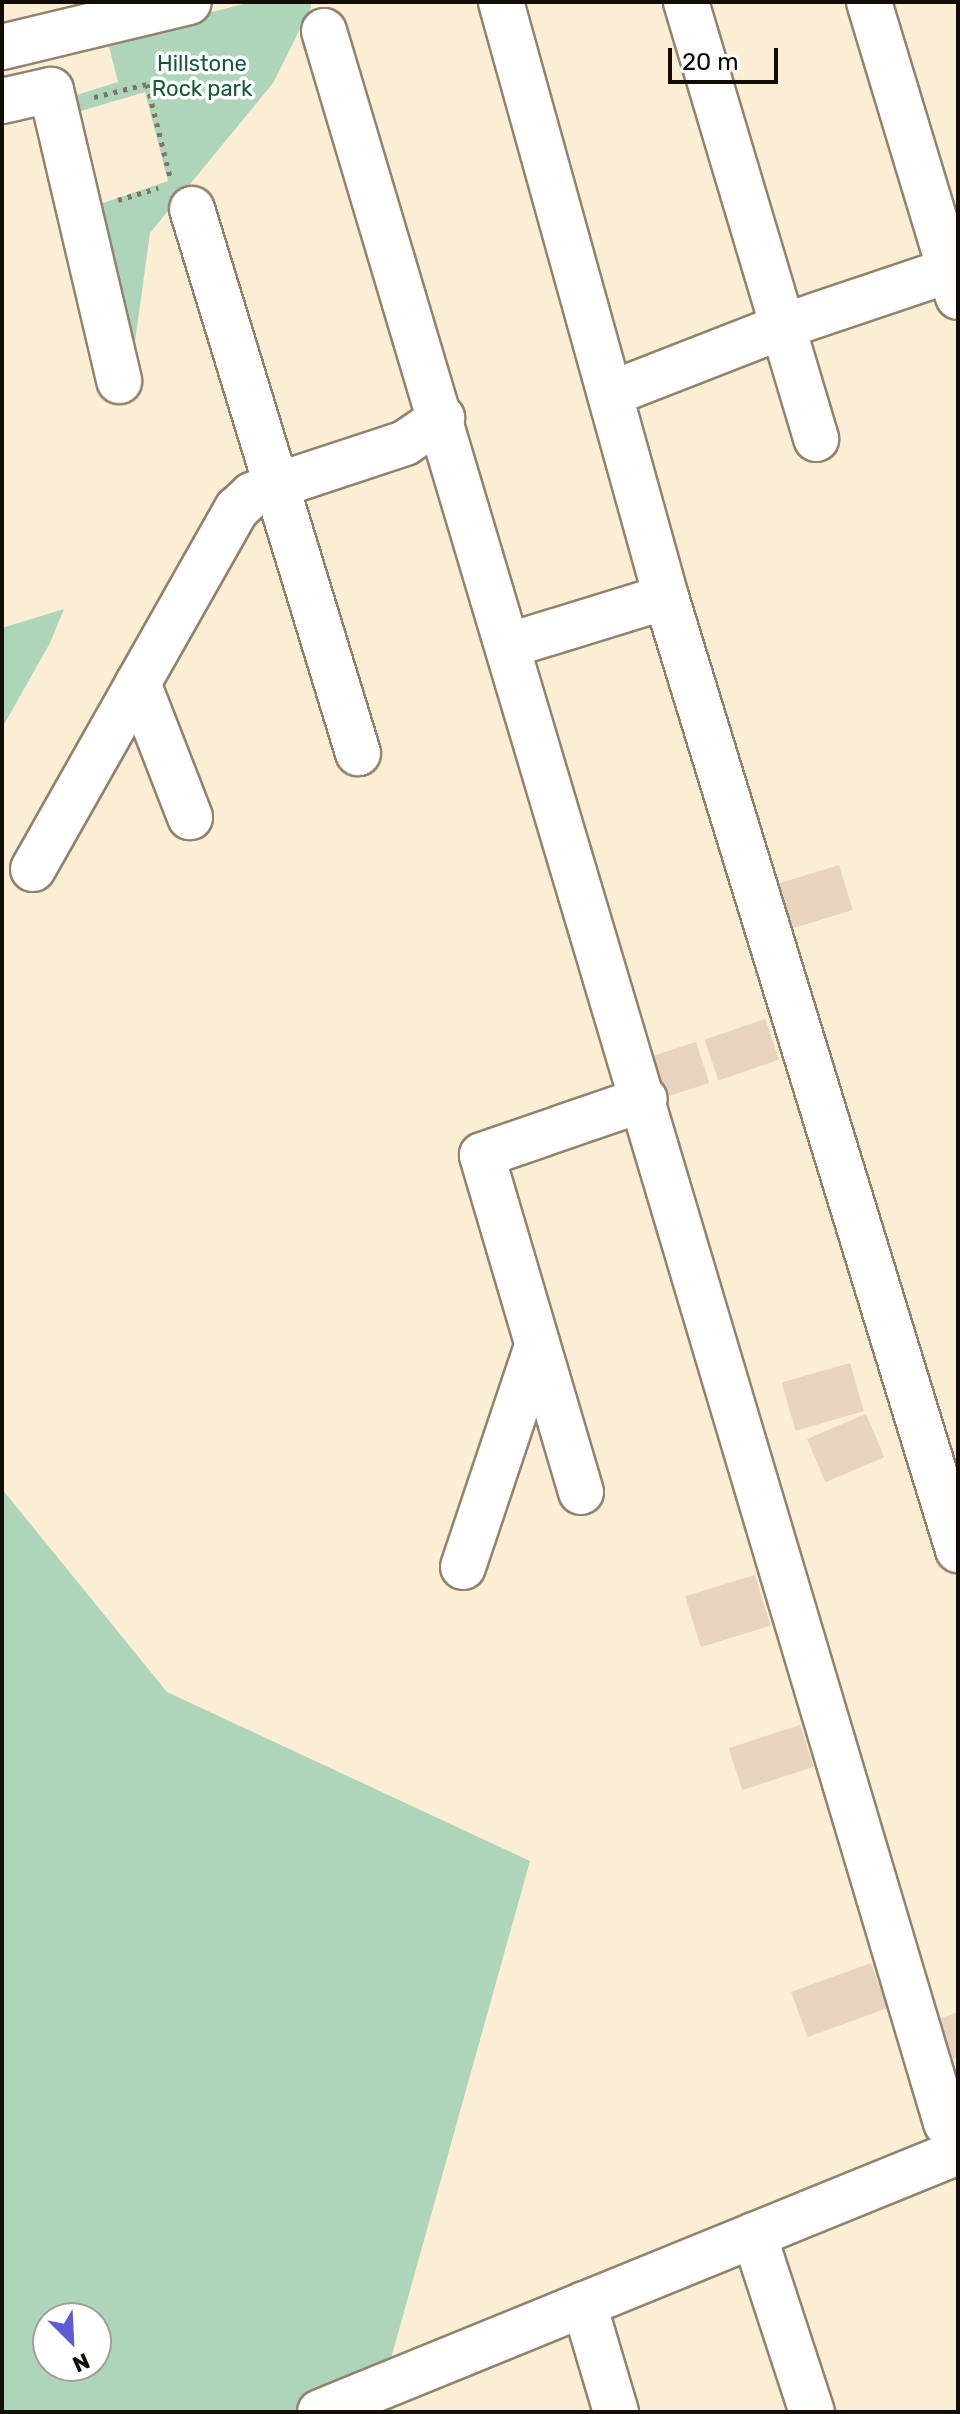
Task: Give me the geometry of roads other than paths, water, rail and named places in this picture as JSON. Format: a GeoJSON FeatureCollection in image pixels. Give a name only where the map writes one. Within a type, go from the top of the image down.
{"type":"FeatureCollection","features":[{"type":"Feature","properties":{"kind":"street"},"geometry":{"type":"LineString","coordinates":[[2,21],[79,2]]}},
{"type":"Feature","properties":{"kind":"street"},"geometry":{"type":"LineString","coordinates":[[2,47],[189,2]]}},
{"type":"Feature","properties":{"kind":"street"},"geometry":{"type":"LineString","coordinates":[[501,2],[666,597],[958,1550]]}},
{"type":"Feature","properties":{"kind":"street"},"geometry":{"type":"LineString","coordinates":[[686,2],[816,439]]}},
{"type":"Feature","properties":{"kind":"street"},"geometry":{"type":"LineString","coordinates":[[610,394],[784,326],[954,284],[869,2]]}},
{"type":"Feature","properties":{"kind":"street"},"geometry":{"type":"LineString","coordinates":[[320,2412],[407,2395],[584,2304],[754,2235],[952,2138],[510,645],[324,31]]}},
{"type":"Feature","properties":{"kind":"street"},"geometry":{"type":"LineString","coordinates":[[2,101],[51,90],[82,210],[119,381]]}},
{"type":"Feature","properties":{"kind":"street"},"geometry":{"type":"LineString","coordinates":[[192,209],[272,487],[358,753]]}},
{"type":"Feature","properties":{"kind":"street"},"geometry":{"type":"LineString","coordinates":[[33,869],[237,509],[252,495],[272,487],[405,443],[442,418]]}},
{"type":"Feature","properties":{"kind":"street"},"geometry":{"type":"LineString","coordinates":[[510,645],[666,597]]}},
{"type":"Feature","properties":{"kind":"street"},"geometry":{"type":"LineString","coordinates":[[138,683],[190,817]]}},
{"type":"Feature","properties":{"kind":"street"},"geometry":{"type":"LineString","coordinates":[[581,1492],[536,1349],[482,1155],[645,1099]]}},
{"type":"Feature","properties":{"kind":"street"},"geometry":{"type":"LineString","coordinates":[[463,1567],[536,1349]]}},
{"type":"Feature","properties":{"kind":"street"},"geometry":{"type":"LineString","coordinates":[[754,2235],[812,2412]]}},
{"type":"Feature","properties":{"kind":"street"},"geometry":{"type":"LineString","coordinates":[[584,2304],[616,2412]]}},
{"type":"Feature","properties":{"kind":"park label","name":"Hillstone Rock park"},"geometry":{"type":"Point","coordinates":[202,76]}}]}
